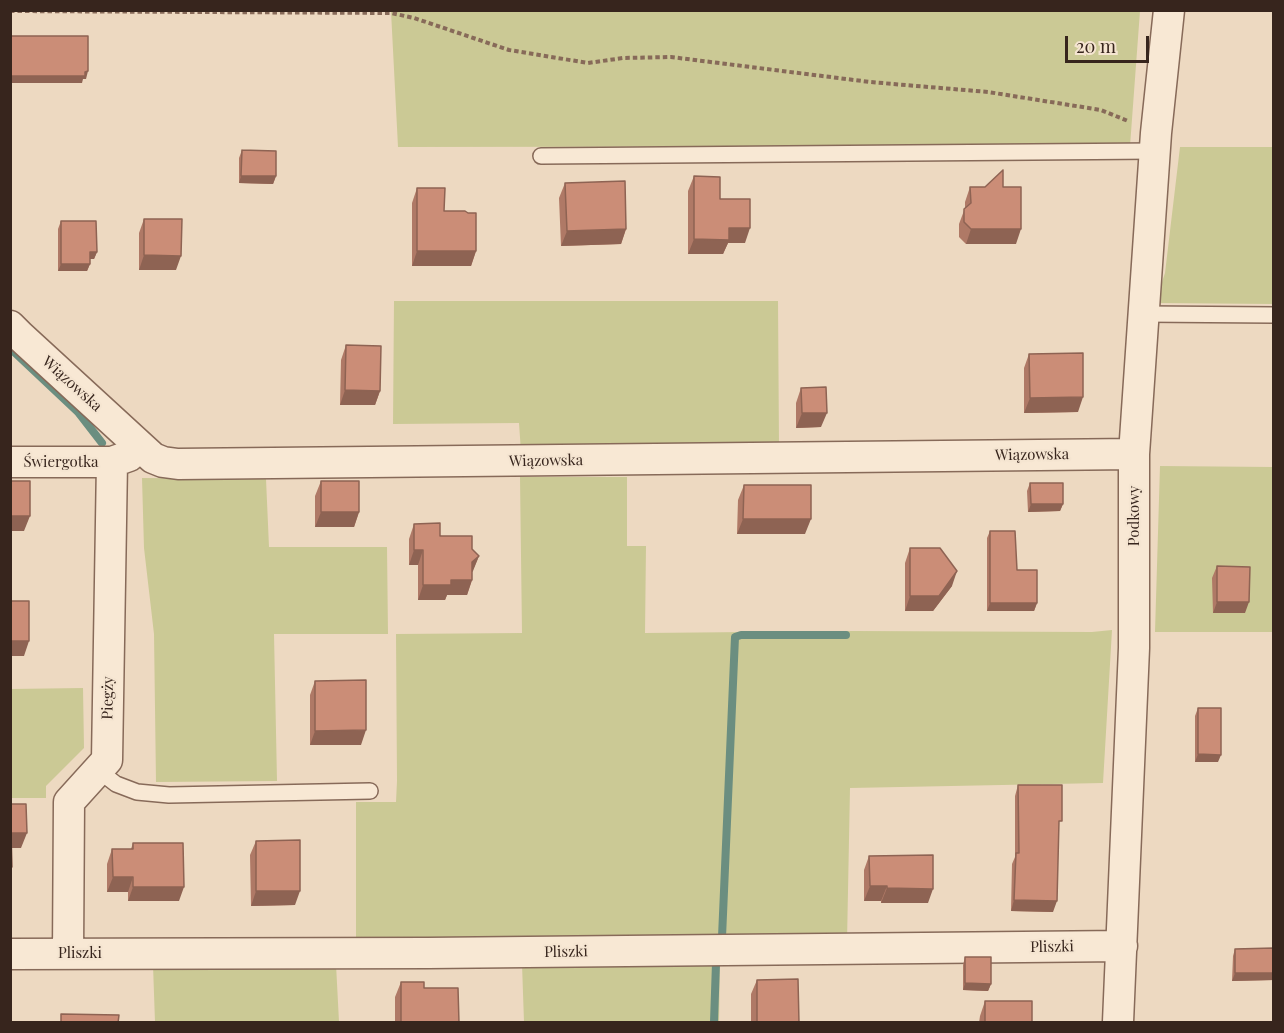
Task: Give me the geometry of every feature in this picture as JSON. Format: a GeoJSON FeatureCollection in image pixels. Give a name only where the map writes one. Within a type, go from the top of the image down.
{"type":"FeatureCollection","features":[{"type":"Feature","properties":{"kind":"street","name":"Podkowy"},"geometry":{"type":"LineString","coordinates":[[1118,1023],[1134,648],[1134,454],[1155,142],[1169,10]]}},
{"type":"Feature","properties":{"kind":"street","name":"Wiązowska"},"geometry":{"type":"LineString","coordinates":[[10,326],[153,458],[178,464],[1134,454]]}},
{"type":"Feature","properties":{"kind":"street"},"geometry":{"type":"LineString","coordinates":[[112,462],[143,449]]}},
{"type":"Feature","properties":{"kind":"street","name":"Świergotka"},"geometry":{"type":"LineString","coordinates":[[10,462],[112,462]]}},
{"type":"Feature","properties":{"kind":"street","name":"Piegży"},"geometry":{"type":"LineString","coordinates":[[68,953],[69,802],[107,760],[112,462]]}},
{"type":"Feature","properties":{"kind":"street","name":"Pliszki"},"geometry":{"type":"LineString","coordinates":[[10,954],[428,953],[1122,946]]}},
{"type":"Feature","properties":{"kind":"lane"},"geometry":{"type":"LineString","coordinates":[[541,156],[1155,142]]}},
{"type":"Feature","properties":{"kind":"lane"},"geometry":{"type":"LineString","coordinates":[[1143,314],[1274,315]]}},
{"type":"Feature","properties":{"kind":"lane"},"geometry":{"type":"LineString","coordinates":[[98,770],[117,783],[137,792],[169,795],[370,791]]}},
{"type":"Feature","properties":{"kind":"path"},"geometry":{"type":"LineString","coordinates":[[10,11],[391,13],[414,18],[509,50],[588,63],[623,58],[671,57],[870,82],[988,92],[1101,110],[1155,142]]}},
{"type":"Feature","properties":{"kind":"shaded area"},"geometry":{"type":"Polygon","coordinates":[[[391,11],[1140,11],[1130,146],[398,147],[391,11]]]}},
{"type":"Feature","properties":{"kind":"shaded area"},"geometry":{"type":"Polygon","coordinates":[[[1180,147],[1273,147],[1273,304],[1155,303],[1165,273],[1180,147]]]}},
{"type":"Feature","properties":{"kind":"shaded area"},"geometry":{"type":"Polygon","coordinates":[[[394,301],[778,301],[779,446],[521,452],[519,423],[393,424],[394,301]]]}},
{"type":"Feature","properties":{"kind":"shaded area"},"geometry":{"type":"Polygon","coordinates":[[[1160,466],[1273,467],[1273,632],[1155,632],[1160,466]]]}},
{"type":"Feature","properties":{"kind":"shaded area"},"geometry":{"type":"Polygon","coordinates":[[[520,477],[627,477],[627,546],[646,546],[645,633],[1092,632],[1112,630],[1103,783],[850,788],[847,942],[356,943],[356,802],[396,802],[396,634],[522,633],[520,477]]]}},
{"type":"Feature","properties":{"kind":"shaded area"},"geometry":{"type":"Polygon","coordinates":[[[142,478],[266,479],[269,547],[387,547],[388,634],[274,634],[277,781],[156,782],[154,634],[144,548],[142,478]]]}},
{"type":"Feature","properties":{"kind":"shaded area"},"geometry":{"type":"Polygon","coordinates":[[[83,688],[84,748],[46,786],[46,798],[11,798],[11,689],[83,688]]]}},
{"type":"Feature","properties":{"kind":"shaded area"},"geometry":{"type":"Polygon","coordinates":[[[720,960],[719,1022],[524,1022],[522,964],[720,960]]]}},
{"type":"Feature","properties":{"kind":"shaded area"},"geometry":{"type":"Polygon","coordinates":[[[336,964],[339,1022],[155,1022],[153,965],[336,964]]]}},
{"type":"Feature","properties":{"kind":"building"},"geometry":{"type":"Polygon","coordinates":[[[10,36],[88,36],[88,71],[85,72],[85,76],[10,76],[10,36]]]}},
{"type":"Feature","properties":{"kind":"building"},"geometry":{"type":"Polygon","coordinates":[[[242,150],[276,151],[276,176],[241,176],[242,150]]]}},
{"type":"Feature","properties":{"kind":"building"},"geometry":{"type":"Polygon","coordinates":[[[1003,170],[1003,187],[1021,187],[1021,229],[971,229],[964,222],[964,209],[971,203],[970,187],[985,187],[1003,170]]]}},
{"type":"Feature","properties":{"kind":"building"},"geometry":{"type":"Polygon","coordinates":[[[694,176],[720,177],[720,199],[750,199],[750,228],[729,228],[729,240],[694,239],[694,176]]]}},
{"type":"Feature","properties":{"kind":"building"},"geometry":{"type":"Polygon","coordinates":[[[625,181],[626,229],[567,231],[565,183],[625,181]]]}},
{"type":"Feature","properties":{"kind":"building"},"geometry":{"type":"Polygon","coordinates":[[[417,188],[445,188],[444,211],[476,213],[476,251],[417,251],[417,188]]]}},
{"type":"Feature","properties":{"kind":"building"},"geometry":{"type":"Polygon","coordinates":[[[144,219],[182,219],[181,256],[144,255],[144,219]]]}},
{"type":"Feature","properties":{"kind":"building"},"geometry":{"type":"Polygon","coordinates":[[[61,221],[96,221],[97,252],[90,252],[90,264],[61,264],[61,221]]]}},
{"type":"Feature","properties":{"kind":"building"},"geometry":{"type":"Polygon","coordinates":[[[346,345],[381,346],[380,391],[345,390],[346,345]]]}},
{"type":"Feature","properties":{"kind":"building"},"geometry":{"type":"Polygon","coordinates":[[[1083,353],[1083,397],[1030,398],[1029,354],[1083,353]]]}},
{"type":"Feature","properties":{"kind":"building"},"geometry":{"type":"Polygon","coordinates":[[[826,387],[827,413],[802,413],[801,388],[826,387]]]}},
{"type":"Feature","properties":{"kind":"building"},"geometry":{"type":"Polygon","coordinates":[[[10,481],[30,481],[30,516],[10,516],[10,481]]]}},
{"type":"Feature","properties":{"kind":"building"},"geometry":{"type":"Polygon","coordinates":[[[321,481],[359,481],[359,512],[321,512],[321,481]]]}},
{"type":"Feature","properties":{"kind":"building"},"geometry":{"type":"Polygon","coordinates":[[[1030,483],[1063,483],[1063,504],[1031,504],[1030,483]]]}},
{"type":"Feature","properties":{"kind":"building"},"geometry":{"type":"Polygon","coordinates":[[[744,485],[811,485],[811,519],[743,519],[744,485]]]}},
{"type":"Feature","properties":{"kind":"building"},"geometry":{"type":"Polygon","coordinates":[[[440,523],[440,536],[472,536],[472,549],[479,556],[472,562],[472,580],[451,580],[451,585],[423,585],[423,550],[414,550],[414,524],[440,523]]]}},
{"type":"Feature","properties":{"kind":"building"},"geometry":{"type":"Polygon","coordinates":[[[990,531],[1015,531],[1017,570],[1037,570],[1037,603],[990,603],[990,531]]]}},
{"type":"Feature","properties":{"kind":"building"},"geometry":{"type":"Polygon","coordinates":[[[910,548],[940,548],[957,571],[939,596],[910,596],[910,548]]]}},
{"type":"Feature","properties":{"kind":"building"},"geometry":{"type":"Polygon","coordinates":[[[1217,566],[1250,567],[1249,602],[1217,602],[1217,566]]]}},
{"type":"Feature","properties":{"kind":"building"},"geometry":{"type":"Polygon","coordinates":[[[10,601],[29,601],[29,641],[10,641],[10,601]]]}},
{"type":"Feature","properties":{"kind":"building"},"geometry":{"type":"Polygon","coordinates":[[[366,680],[366,730],[315,731],[315,681],[366,680]]]}},
{"type":"Feature","properties":{"kind":"building"},"geometry":{"type":"Polygon","coordinates":[[[1198,708],[1221,708],[1221,755],[1198,754],[1198,708]]]}},
{"type":"Feature","properties":{"kind":"building"},"geometry":{"type":"Polygon","coordinates":[[[1018,785],[1062,785],[1057,901],[1014,900],[1016,853],[1019,853],[1018,785]]]}},
{"type":"Feature","properties":{"kind":"building"},"geometry":{"type":"Polygon","coordinates":[[[10,804],[26,804],[27,833],[11,833],[12,867],[10,867],[10,804]]]}},
{"type":"Feature","properties":{"kind":"building"},"geometry":{"type":"Polygon","coordinates":[[[300,840],[300,891],[256,891],[256,841],[300,840]]]}},
{"type":"Feature","properties":{"kind":"building"},"geometry":{"type":"Polygon","coordinates":[[[133,843],[183,843],[184,887],[133,887],[133,877],[113,877],[112,849],[133,849],[133,843]]]}},
{"type":"Feature","properties":{"kind":"building"},"geometry":{"type":"Polygon","coordinates":[[[933,855],[933,889],[870,886],[869,856],[933,855]]]}},
{"type":"Feature","properties":{"kind":"building"},"geometry":{"type":"Polygon","coordinates":[[[1274,948],[1274,973],[1235,973],[1235,949],[1274,948]]]}},
{"type":"Feature","properties":{"kind":"building"},"geometry":{"type":"Polygon","coordinates":[[[965,957],[991,957],[991,984],[965,983],[965,957]]]}},
{"type":"Feature","properties":{"kind":"building"},"geometry":{"type":"Polygon","coordinates":[[[798,979],[799,1023],[757,1023],[757,980],[798,979]]]}},
{"type":"Feature","properties":{"kind":"building"},"geometry":{"type":"Polygon","coordinates":[[[401,982],[424,982],[424,988],[458,988],[459,1023],[401,1023],[401,982]]]}},
{"type":"Feature","properties":{"kind":"building"},"geometry":{"type":"Polygon","coordinates":[[[985,1001],[1032,1001],[1032,1023],[985,1023],[985,1001]]]}},
{"type":"Feature","properties":{"kind":"building"},"geometry":{"type":"Polygon","coordinates":[[[61,1014],[119,1015],[118,1023],[61,1023],[61,1014]]]}},
{"type":"Feature","properties":{"kind":"waterway"},"geometry":{"type":"LineString","coordinates":[[10,348],[78,412],[102,443]]}},
{"type":"Feature","properties":{"kind":"waterway"},"geometry":{"type":"LineString","coordinates":[[722,937],[735,637],[741,635],[846,635]]}},
{"type":"Feature","properties":{"kind":"waterway"},"geometry":{"type":"LineString","coordinates":[[714,1022],[716,963]]}}]}
